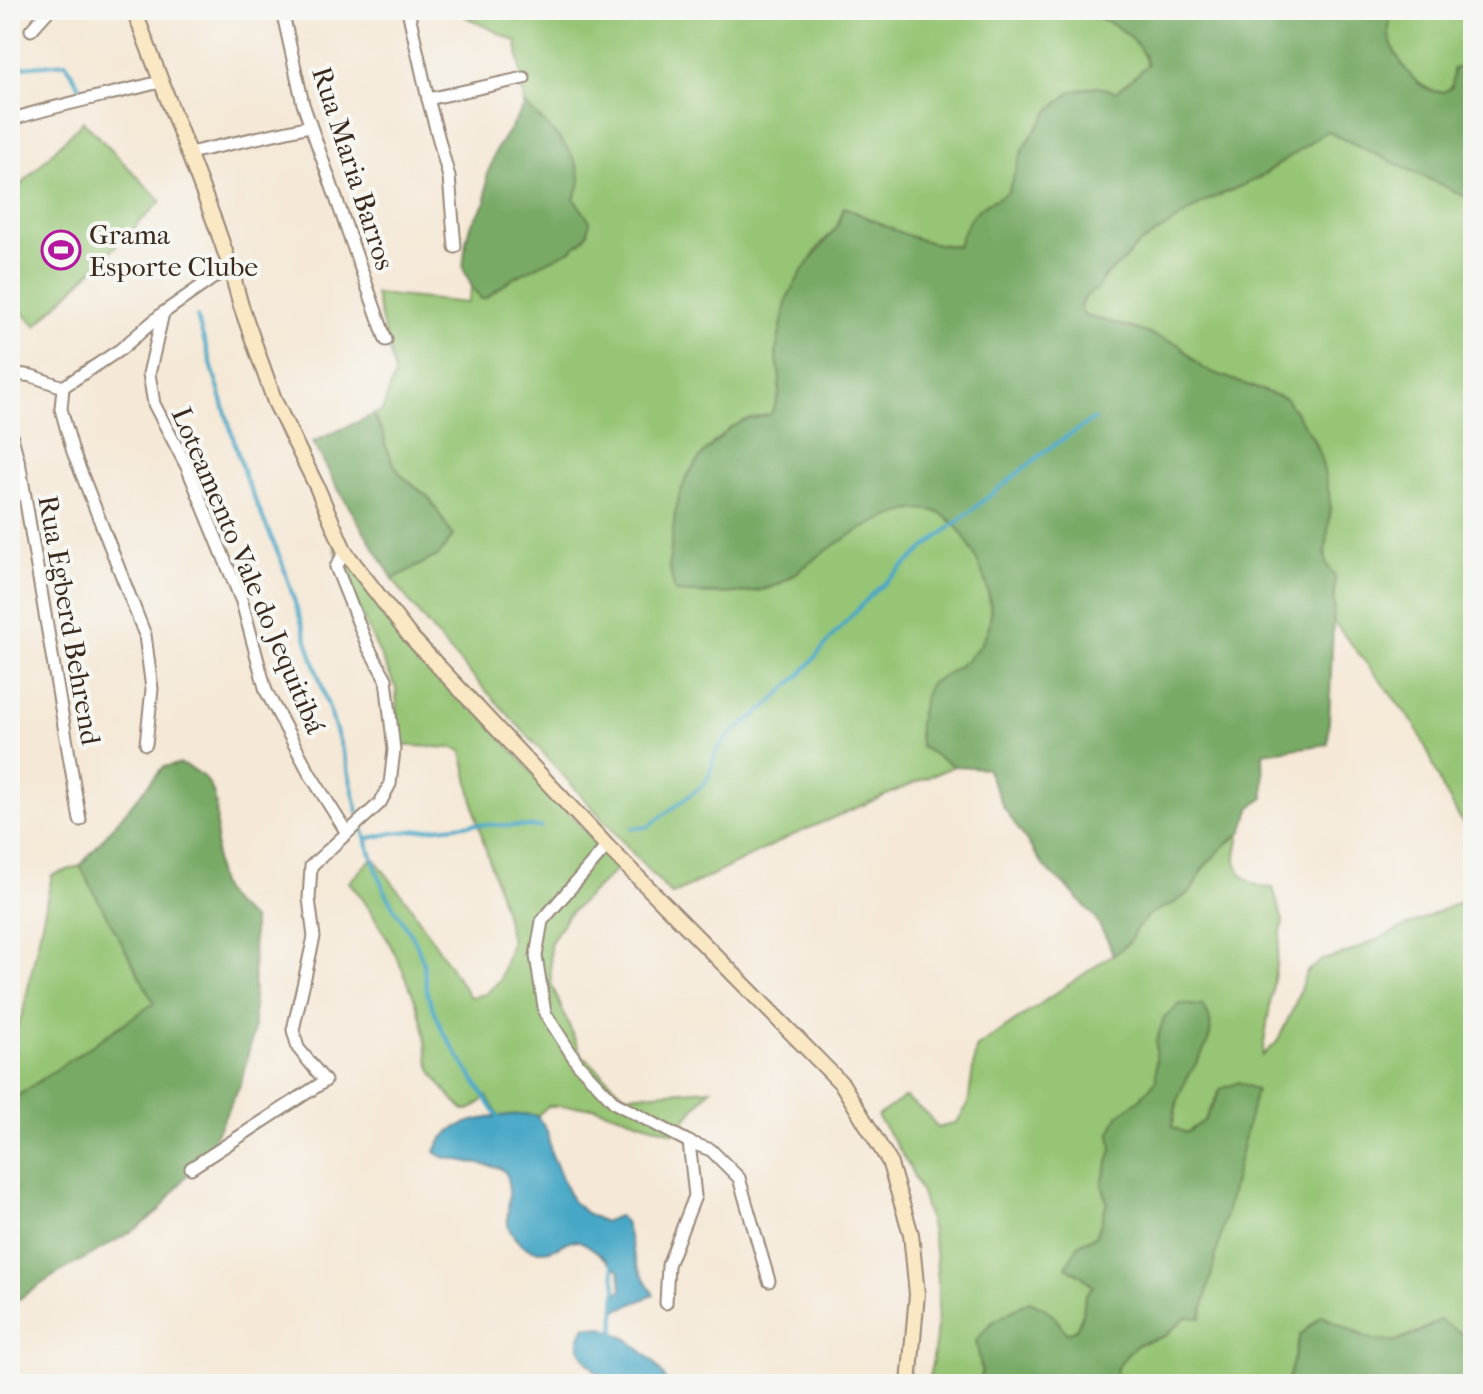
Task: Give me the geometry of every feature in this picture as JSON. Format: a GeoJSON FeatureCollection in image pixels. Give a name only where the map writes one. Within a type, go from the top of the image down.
{"type":"FeatureCollection","features":[{"type":"Feature","properties":{"kind":"main road"},"geometry":{"type":"LineString","coordinates":[[134,10],[230,266],[275,402],[345,552],[409,635],[607,846],[842,1084],[889,1161],[911,1234],[917,1294],[909,1384]]}},
{"type":"Feature","properties":{"kind":"street"},"geometry":{"type":"LineString","coordinates":[[31,30],[49,10]]}},
{"type":"Feature","properties":{"kind":"street","name":"Rua Maria Barros"},"geometry":{"type":"LineString","coordinates":[[282,10],[303,104],[386,340]]}},
{"type":"Feature","properties":{"kind":"street"},"geometry":{"type":"LineString","coordinates":[[408,10],[449,177],[455,247]]}},
{"type":"Feature","properties":{"kind":"street"},"geometry":{"type":"LineString","coordinates":[[428,99],[524,78]]}},
{"type":"Feature","properties":{"kind":"street"},"geometry":{"type":"LineString","coordinates":[[10,120],[42,109],[160,82]]}},
{"type":"Feature","properties":{"kind":"street"},"geometry":{"type":"LineString","coordinates":[[189,153],[310,126]]}},
{"type":"Feature","properties":{"kind":"street"},"geometry":{"type":"LineString","coordinates":[[63,387],[121,349],[163,313],[230,266]]}},
{"type":"Feature","properties":{"kind":"street","name":"Loteamento Vale do Jequitibá"},"geometry":{"type":"LineString","coordinates":[[163,313],[149,374],[154,404],[187,467],[242,602],[266,691],[310,774],[347,833]]}},
{"type":"Feature","properties":{"kind":"street"},"geometry":{"type":"LineString","coordinates":[[10,373],[32,376],[63,387]]}},
{"type":"Feature","properties":{"kind":"street"},"geometry":{"type":"LineString","coordinates":[[63,387],[61,409],[73,452],[145,635],[152,689],[146,744]]}},
{"type":"Feature","properties":{"kind":"street","name":"Rua Egberd Behrend"},"geometry":{"type":"LineString","coordinates":[[10,430],[20,467],[80,820]]}},
{"type":"Feature","properties":{"kind":"street"},"geometry":{"type":"LineString","coordinates":[[191,1168],[325,1081],[298,1048],[293,1030],[314,937],[309,899],[311,866],[380,803],[390,784],[394,750],[386,679],[368,647],[336,567],[345,552]]}},
{"type":"Feature","properties":{"kind":"street"},"geometry":{"type":"LineString","coordinates":[[607,846],[542,921],[536,956],[545,1013],[578,1064],[615,1103],[689,1142],[711,1150],[739,1178],[769,1281]]}},
{"type":"Feature","properties":{"kind":"street"},"geometry":{"type":"LineString","coordinates":[[666,1303],[668,1265],[695,1196],[689,1142]]}},
{"type":"Feature","properties":{"kind":"green space"},"geometry":{"type":"Polygon","coordinates":[[[452,10],[1081,10],[1112,24],[1129,36],[1148,65],[1116,92],[1095,86],[1023,149],[1008,192],[975,213],[958,246],[914,238],[844,207],[837,227],[819,246],[787,299],[776,352],[779,395],[771,414],[743,421],[714,442],[687,476],[675,514],[669,566],[675,591],[727,594],[767,589],[784,582],[833,546],[861,530],[893,515],[923,509],[948,518],[970,546],[986,582],[990,618],[983,641],[971,656],[929,684],[921,747],[954,766],[793,835],[672,895],[456,658],[393,579],[439,555],[453,536],[429,498],[401,475],[373,415],[382,411],[395,374],[375,294],[467,303],[472,287],[481,299],[486,298],[513,278],[571,250],[590,221],[574,199],[561,140],[524,104],[517,42],[452,10]]]}},
{"type":"Feature","properties":{"kind":"green space"},"geometry":{"type":"Polygon","coordinates":[[[1081,10],[1390,10],[1392,45],[1404,67],[1422,86],[1442,92],[1452,87],[1453,69],[1473,64],[1473,200],[1327,131],[1257,179],[1206,201],[1137,246],[1080,305],[1086,316],[1178,344],[1203,369],[1286,399],[1312,437],[1320,455],[1329,494],[1325,554],[1327,565],[1335,577],[1328,744],[1263,753],[1264,798],[1251,807],[1242,832],[1203,868],[1192,890],[1175,903],[1151,913],[1136,929],[1129,943],[1113,955],[1094,916],[1045,868],[1004,808],[986,768],[954,766],[921,747],[919,723],[929,684],[970,656],[990,624],[989,596],[984,578],[956,525],[935,511],[923,509],[893,515],[846,538],[784,581],[755,591],[675,592],[669,566],[675,514],[687,476],[703,454],[729,429],[743,421],[771,414],[779,395],[776,352],[787,298],[802,271],[837,227],[844,207],[914,238],[958,246],[975,213],[1008,192],[1023,149],[1049,111],[1071,92],[1095,86],[1116,92],[1148,65],[1137,44],[1122,30],[1081,10]]]}},
{"type":"Feature","properties":{"kind":"green space"},"geometry":{"type":"Polygon","coordinates":[[[1390,10],[1473,10],[1473,64],[1446,92],[1426,88],[1402,65],[1389,36],[1390,10]]]}},
{"type":"Feature","properties":{"kind":"green space"},"geometry":{"type":"Polygon","coordinates":[[[524,104],[559,138],[574,159],[580,181],[574,199],[590,221],[588,233],[571,250],[513,278],[481,299],[463,268],[466,241],[470,226],[486,202],[487,176],[496,150],[524,104]]]}},
{"type":"Feature","properties":{"kind":"green space","name":"Grama Esporte Clube"},"geometry":{"type":"Polygon","coordinates":[[[83,121],[161,201],[36,326],[10,299],[10,196],[83,121]]]}},
{"type":"Feature","properties":{"kind":"green space"},"geometry":{"type":"Polygon","coordinates":[[[1327,131],[1473,200],[1473,833],[1461,820],[1443,789],[1415,725],[1333,621],[1335,577],[1327,565],[1325,554],[1329,494],[1320,455],[1312,437],[1286,399],[1203,369],[1178,344],[1086,316],[1080,310],[1086,296],[1097,289],[1103,278],[1137,246],[1206,201],[1257,179],[1327,131]]]}},
{"type":"Feature","properties":{"kind":"green space"},"geometry":{"type":"Polygon","coordinates":[[[373,415],[401,475],[429,498],[453,536],[439,555],[393,579],[313,442],[373,415]]]}},
{"type":"Feature","properties":{"kind":"green space"},"geometry":{"type":"Polygon","coordinates":[[[335,536],[364,584],[618,868],[567,916],[550,944],[551,983],[581,1054],[625,1095],[711,1089],[674,1133],[594,1107],[548,1106],[537,1116],[499,1116],[487,1096],[474,1108],[464,1110],[432,1071],[423,1024],[409,984],[381,928],[349,882],[373,857],[409,904],[470,997],[486,994],[500,980],[511,942],[477,820],[462,751],[395,745],[396,688],[361,614],[335,548],[335,536]]]}},
{"type":"Feature","properties":{"kind":"green space"},"geometry":{"type":"Polygon","coordinates":[[[179,764],[198,772],[209,785],[215,800],[217,872],[222,889],[253,920],[254,1029],[241,1083],[211,1144],[158,1212],[136,1229],[16,1301],[10,1300],[10,1101],[154,1003],[80,866],[163,767],[179,764]]]}},
{"type":"Feature","properties":{"kind":"green space"},"geometry":{"type":"Polygon","coordinates":[[[1240,834],[1237,866],[1244,877],[1254,884],[1273,888],[1283,921],[1262,1056],[1277,1042],[1306,972],[1322,960],[1347,953],[1473,896],[1473,1340],[1440,1321],[1397,1342],[1379,1343],[1322,1316],[1300,1335],[1287,1384],[1119,1384],[1116,1369],[1138,1344],[1165,1336],[1186,1317],[1219,1092],[1205,1120],[1186,1133],[1172,1127],[1180,1091],[1190,1074],[1156,1042],[1156,1081],[1140,1099],[1112,1150],[1102,1182],[1107,1203],[1097,1235],[1079,1244],[1066,1267],[1093,1287],[1085,1295],[1083,1313],[1076,1330],[1066,1333],[1005,1316],[991,1323],[978,1384],[928,1384],[938,1302],[929,1220],[910,1168],[877,1116],[905,1097],[927,1114],[938,1128],[957,1122],[968,1104],[976,1048],[1129,943],[1135,929],[1151,913],[1175,903],[1192,890],[1203,868],[1240,834]]]}},
{"type":"Feature","properties":{"kind":"green space"},"geometry":{"type":"Polygon","coordinates":[[[80,866],[155,1003],[10,1101],[10,1045],[23,1012],[52,875],[80,866]]]}},
{"type":"Feature","properties":{"kind":"green space"},"geometry":{"type":"Polygon","coordinates":[[[1180,1004],[1203,1006],[1211,1028],[1209,1039],[1179,1095],[1172,1127],[1186,1133],[1205,1120],[1221,1089],[1239,1082],[1256,1090],[1201,1318],[1186,1317],[1165,1336],[1138,1344],[1116,1369],[1119,1384],[978,1384],[982,1372],[976,1341],[991,1323],[1029,1301],[1050,1313],[1066,1333],[1076,1330],[1083,1313],[1085,1295],[1093,1286],[1066,1267],[1079,1244],[1097,1235],[1107,1203],[1102,1182],[1112,1150],[1110,1133],[1118,1116],[1140,1099],[1156,1081],[1156,1042],[1164,1018],[1180,1004]]]}},
{"type":"Feature","properties":{"kind":"green space"},"geometry":{"type":"Polygon","coordinates":[[[1322,1316],[1355,1333],[1380,1341],[1406,1338],[1439,1320],[1473,1340],[1473,1384],[1287,1384],[1300,1335],[1322,1316]]]}},
{"type":"Feature","properties":{"kind":"water"},"geometry":{"type":"Polygon","coordinates":[[[522,1114],[537,1116],[547,1131],[551,1153],[572,1201],[604,1222],[618,1216],[625,1222],[637,1266],[654,1295],[615,1311],[614,1299],[622,1288],[620,1271],[579,1241],[572,1240],[546,1251],[524,1246],[514,1238],[508,1225],[506,1173],[500,1168],[443,1157],[435,1152],[449,1132],[460,1126],[484,1118],[522,1114]]]}},
{"type":"Feature","properties":{"kind":"water"},"geometry":{"type":"Polygon","coordinates":[[[585,1326],[604,1328],[628,1339],[654,1362],[669,1384],[606,1384],[581,1351],[579,1339],[585,1326]]]}},
{"type":"Feature","properties":{"kind":"waterway"},"geometry":{"type":"LineString","coordinates":[[1270,10],[1274,16]]}},
{"type":"Feature","properties":{"kind":"waterway"},"geometry":{"type":"LineString","coordinates":[[10,68],[66,63],[79,86]]}},
{"type":"Feature","properties":{"kind":"waterway"},"geometry":{"type":"LineString","coordinates":[[197,317],[245,477],[282,562],[346,762],[358,812]]}},
{"type":"Feature","properties":{"kind":"waterway"},"geometry":{"type":"LineString","coordinates":[[632,828],[648,827],[703,785],[716,752],[726,738],[764,709],[803,672],[870,596],[1048,449],[1094,419]]}},
{"type":"Feature","properties":{"kind":"waterway"},"geometry":{"type":"LineString","coordinates":[[366,839],[474,824],[541,827]]}},
{"type":"Feature","properties":{"kind":"waterway"},"geometry":{"type":"LineString","coordinates":[[362,828],[382,885],[416,942],[423,961],[427,993],[443,1032],[499,1119]]}},
{"type":"Feature","properties":{"kind":"waterway"},"geometry":{"type":"LineString","coordinates":[[612,1262],[616,1287],[614,1337]]}},
{"type":"Feature","properties":{"kind":"place","name":"Grama Esporte Clube"},"geometry":{"type":"Point","coordinates":[61,250]}}]}
